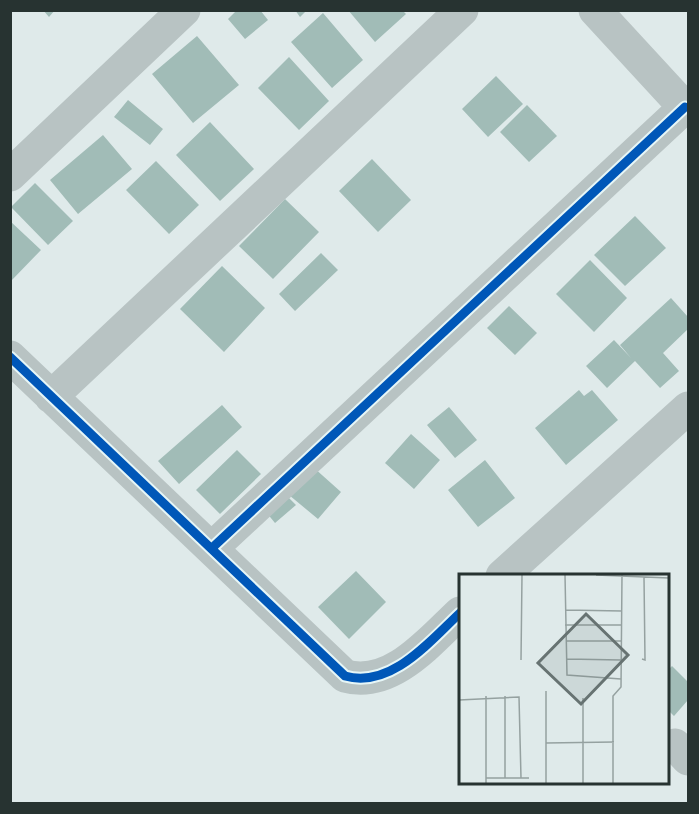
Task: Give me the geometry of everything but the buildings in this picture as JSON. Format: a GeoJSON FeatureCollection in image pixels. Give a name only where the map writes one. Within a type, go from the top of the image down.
{"type":"FeatureCollection","features":[{"type":"Feature","properties":{"kind":"street"},"geometry":{"type":"LineString","coordinates":[[10,175],[184,10]]}},
{"type":"Feature","properties":{"kind":"street"},"geometry":{"type":"LineString","coordinates":[[51,397],[462,10]]}},
{"type":"Feature","properties":{"kind":"street"},"geometry":{"type":"LineString","coordinates":[[212,548],[687,109],[595,10]]}},
{"type":"Feature","properties":{"kind":"street"},"geometry":{"type":"LineString","coordinates":[[10,357],[345,676],[358,680],[375,678],[393,670],[414,655],[459,614]]}},
{"type":"Feature","properties":{"kind":"street"},"geometry":{"type":"LineString","coordinates":[[504,574],[688,408]]}},
{"type":"Feature","properties":{"kind":"cycle path"},"geometry":{"type":"LineString","coordinates":[[212,548],[685,107]]}},
{"type":"Feature","properties":{"kind":"cycle path"},"geometry":{"type":"LineString","coordinates":[[10,357],[345,676],[362,678],[378,676],[394,669],[423,649],[459,614]]}}]}
